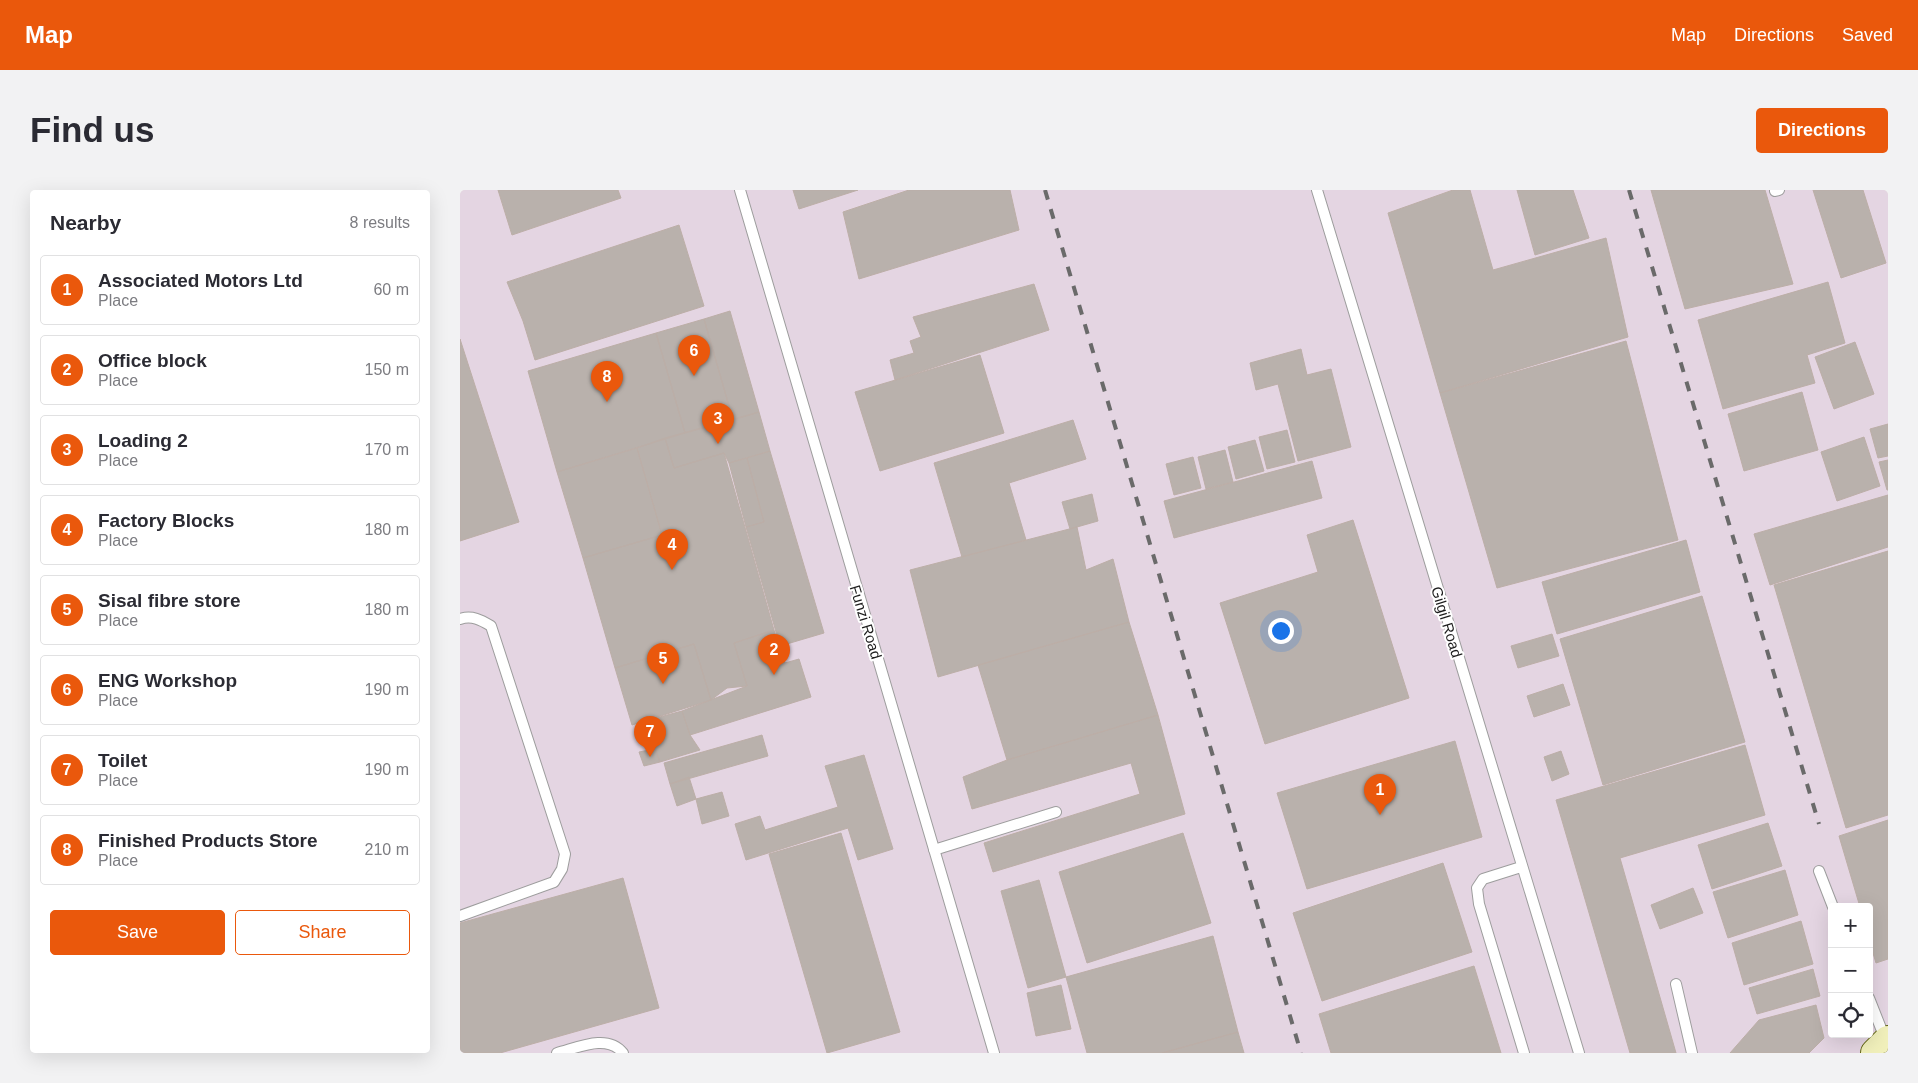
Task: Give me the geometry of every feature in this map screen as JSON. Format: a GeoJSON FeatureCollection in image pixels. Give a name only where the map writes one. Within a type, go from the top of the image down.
{"type":"FeatureCollection","features":[{"type":"Feature","properties":{"kind":"lane","name":"Funzi Road"},"geometry":{"type":"LineString","coordinates":[[740,190],[994,1053]]}},
{"type":"Feature","properties":{"kind":"lane","name":"Gilgil Road"},"geometry":{"type":"LineString","coordinates":[[1317,190],[1521,867],[1580,1053]]}},
{"type":"Feature","properties":{"kind":"lane"},"geometry":{"type":"LineString","coordinates":[[460,619],[474,618],[491,626],[565,854],[562,868],[554,882],[460,916]]}},
{"type":"Feature","properties":{"kind":"lane"},"geometry":{"type":"LineString","coordinates":[[934,850],[1056,812]]}},
{"type":"Feature","properties":{"kind":"lane"},"geometry":{"type":"LineString","coordinates":[[1521,867],[1483,879],[1477,888],[1478,904],[1524,1053]]}},
{"type":"Feature","properties":{"kind":"lane"},"geometry":{"type":"LineString","coordinates":[[1819,871],[1831,903]]}},
{"type":"Feature","properties":{"kind":"lane"},"geometry":{"type":"LineString","coordinates":[[1676,984],[1692,1053]]}},
{"type":"Feature","properties":{"kind":"lane"},"geometry":{"type":"LineString","coordinates":[[1873,1011],[1883,1045]]}},
{"type":"Feature","properties":{"kind":"lane"},"geometry":{"type":"LineString","coordinates":[[557,1053],[605,1042],[615,1046],[623,1053]]}},
{"type":"Feature","properties":{"kind":"shaded area"},"geometry":{"type":"Polygon","coordinates":[[[460,190],[1888,190],[1888,1053],[460,1053],[460,190]]]}},
{"type":"Feature","properties":{"kind":"building"},"geometry":{"type":"Polygon","coordinates":[[[498,190],[618,190],[621,198],[512,235],[498,190]]]}},
{"type":"Feature","properties":{"kind":"building"},"geometry":{"type":"Polygon","coordinates":[[[793,190],[858,190],[799,209],[793,190]]]}},
{"type":"Feature","properties":{"kind":"building"},"geometry":{"type":"Polygon","coordinates":[[[909,190],[1010,190],[1019,230],[859,279],[843,212],[909,190]]]}},
{"type":"Feature","properties":{"kind":"building"},"geometry":{"type":"Polygon","coordinates":[[[1453,190],[1470,190],[1493,270],[1606,238],[1628,337],[1440,393],[1388,213],[1453,190]]]}},
{"type":"Feature","properties":{"kind":"building"},"geometry":{"type":"Polygon","coordinates":[[[1517,190],[1573,190],[1589,238],[1535,255],[1517,190]]]}},
{"type":"Feature","properties":{"kind":"building"},"geometry":{"type":"Polygon","coordinates":[[[1651,190],[1765,190],[1793,284],[1685,309],[1651,190]]]}},
{"type":"Feature","properties":{"kind":"building"},"geometry":{"type":"Polygon","coordinates":[[[1813,190],[1863,190],[1886,263],[1841,278],[1813,190]]]}},
{"type":"Feature","properties":{"kind":"building"},"geometry":{"type":"Polygon","coordinates":[[[679,225],[704,306],[535,360],[523,321],[507,282],[679,225]]]}},
{"type":"Feature","properties":{"kind":"building"},"geometry":{"type":"Polygon","coordinates":[[[1828,282],[1845,343],[1807,355],[1815,383],[1723,409],[1698,320],[1828,282]]]}},
{"type":"Feature","properties":{"kind":"building"},"geometry":{"type":"Polygon","coordinates":[[[1034,284],[1049,330],[895,380],[890,360],[914,353],[910,341],[921,337],[913,317],[1034,284]]]}},
{"type":"Feature","properties":{"kind":"building"},"geometry":{"type":"Polygon","coordinates":[[[730,311],[759,412],[733,420],[704,319],[730,311]]]}},
{"type":"Feature","properties":{"kind":"building"},"geometry":{"type":"Polygon","coordinates":[[[704,319],[733,420],[685,433],[656,333],[704,319]]]}},
{"type":"Feature","properties":{"kind":"building"},"geometry":{"type":"Polygon","coordinates":[[[656,333],[685,433],[557,472],[528,371],[656,333]]]}},
{"type":"Feature","properties":{"kind":"building"},"geometry":{"type":"Polygon","coordinates":[[[460,339],[519,522],[460,541],[460,339]]]}},
{"type":"Feature","properties":{"kind":"building"},"geometry":{"type":"Polygon","coordinates":[[[1626,341],[1678,540],[1497,588],[1440,393],[1626,341]]]}},
{"type":"Feature","properties":{"kind":"building"},"geometry":{"type":"Polygon","coordinates":[[[1855,342],[1874,394],[1834,409],[1815,357],[1855,342]]]}},
{"type":"Feature","properties":{"kind":"building"},"geometry":{"type":"Polygon","coordinates":[[[1301,349],[1307,375],[1331,369],[1351,447],[1298,461],[1278,384],[1256,390],[1250,363],[1301,349]]]}},
{"type":"Feature","properties":{"kind":"building"},"geometry":{"type":"Polygon","coordinates":[[[980,355],[1004,433],[880,471],[855,392],[980,355]]]}},
{"type":"Feature","properties":{"kind":"building"},"geometry":{"type":"Polygon","coordinates":[[[1802,392],[1818,450],[1744,471],[1728,414],[1802,392]]]}},
{"type":"Feature","properties":{"kind":"building"},"geometry":{"type":"Polygon","coordinates":[[[759,412],[770,451],[729,463],[724,453],[674,468],[665,438],[759,412]]]}},
{"type":"Feature","properties":{"kind":"building"},"geometry":{"type":"Polygon","coordinates":[[[1073,420],[1086,459],[1009,483],[1026,540],[962,557],[934,463],[1073,420]]]}},
{"type":"Feature","properties":{"kind":"building"},"geometry":{"type":"Polygon","coordinates":[[[1888,424],[1888,456],[1878,458],[1870,429],[1888,424]]]}},
{"type":"Feature","properties":{"kind":"building"},"geometry":{"type":"Polygon","coordinates":[[[1287,430],[1295,462],[1267,469],[1259,437],[1287,430]]]}},
{"type":"Feature","properties":{"kind":"building"},"geometry":{"type":"Polygon","coordinates":[[[1864,437],[1880,486],[1837,501],[1821,452],[1864,437]]]}},
{"type":"Feature","properties":{"kind":"building"},"geometry":{"type":"Polygon","coordinates":[[[665,438],[674,468],[724,453],[774,630],[734,643],[747,686],[727,688],[711,700],[694,644],[615,668],[583,558],[662,535],[637,448],[665,438]]]}},
{"type":"Feature","properties":{"kind":"building"},"geometry":{"type":"Polygon","coordinates":[[[1255,440],[1264,471],[1236,479],[1228,447],[1255,440]]]}},
{"type":"Feature","properties":{"kind":"building"},"geometry":{"type":"Polygon","coordinates":[[[637,448],[662,535],[583,558],[557,472],[637,448]]]}},
{"type":"Feature","properties":{"kind":"building"},"geometry":{"type":"Polygon","coordinates":[[[1225,450],[1233,482],[1206,489],[1198,457],[1225,450]]]}},
{"type":"Feature","properties":{"kind":"building"},"geometry":{"type":"Polygon","coordinates":[[[770,451],[824,633],[780,646],[746,527],[764,522],[747,458],[770,451]]]}},
{"type":"Feature","properties":{"kind":"building"},"geometry":{"type":"Polygon","coordinates":[[[1193,457],[1201,488],[1174,495],[1166,464],[1193,457]]]}},
{"type":"Feature","properties":{"kind":"building"},"geometry":{"type":"Polygon","coordinates":[[[747,458],[764,522],[746,527],[729,463],[747,458]]]}},
{"type":"Feature","properties":{"kind":"building"},"geometry":{"type":"Polygon","coordinates":[[[1888,460],[1888,490],[1887,490],[1879,462],[1888,460]]]}},
{"type":"Feature","properties":{"kind":"building"},"geometry":{"type":"Polygon","coordinates":[[[1312,461],[1322,498],[1174,538],[1164,501],[1312,461]]]}},
{"type":"Feature","properties":{"kind":"building"},"geometry":{"type":"Polygon","coordinates":[[[1092,494],[1098,521],[1070,529],[1062,502],[1092,494]]]}},
{"type":"Feature","properties":{"kind":"building"},"geometry":{"type":"Polygon","coordinates":[[[1888,495],[1888,547],[1770,585],[1754,534],[1888,495]]]}},
{"type":"Feature","properties":{"kind":"building"},"geometry":{"type":"Polygon","coordinates":[[[1353,520],[1409,698],[1265,744],[1220,603],[1318,572],[1307,535],[1353,520]]]}},
{"type":"Feature","properties":{"kind":"building"},"geometry":{"type":"Polygon","coordinates":[[[1077,527],[1086,570],[1113,559],[1129,622],[938,677],[910,570],[1077,527]]]}},
{"type":"Feature","properties":{"kind":"building"},"geometry":{"type":"Polygon","coordinates":[[[1686,540],[1700,592],[1557,634],[1542,582],[1686,540]]]}},
{"type":"Feature","properties":{"kind":"building"},"geometry":{"type":"Polygon","coordinates":[[[1888,551],[1888,815],[1846,828],[1774,585],[1888,551]]]}},
{"type":"Feature","properties":{"kind":"building"},"geometry":{"type":"Polygon","coordinates":[[[1702,596],[1745,742],[1603,785],[1560,639],[1702,596]]]}},
{"type":"Feature","properties":{"kind":"building"},"geometry":{"type":"Polygon","coordinates":[[[1129,622],[1158,715],[1007,760],[978,665],[1129,622]]]}},
{"type":"Feature","properties":{"kind":"building"},"geometry":{"type":"Polygon","coordinates":[[[774,630],[785,663],[799,659],[811,697],[690,735],[682,711],[747,686],[734,643],[774,630]]]}},
{"type":"Feature","properties":{"kind":"building"},"geometry":{"type":"Polygon","coordinates":[[[1552,634],[1559,656],[1518,668],[1511,646],[1552,634]]]}},
{"type":"Feature","properties":{"kind":"building"},"geometry":{"type":"Polygon","coordinates":[[[694,644],[711,700],[632,725],[615,668],[694,644]]]}},
{"type":"Feature","properties":{"kind":"building"},"geometry":{"type":"Polygon","coordinates":[[[1563,684],[1570,705],[1534,717],[1527,696],[1563,684]]]}},
{"type":"Feature","properties":{"kind":"building"},"geometry":{"type":"Polygon","coordinates":[[[682,711],[690,735],[700,750],[660,762],[652,739],[661,736],[656,718],[682,711]]]}},
{"type":"Feature","properties":{"kind":"building"},"geometry":{"type":"Polygon","coordinates":[[[1158,715],[1185,814],[993,872],[984,843],[1140,794],[1131,763],[972,809],[963,777],[1007,760],[1158,715]]]}},
{"type":"Feature","properties":{"kind":"building"},"geometry":{"type":"Polygon","coordinates":[[[762,735],[768,756],[670,784],[664,763],[762,735]]]}},
{"type":"Feature","properties":{"kind":"building"},"geometry":{"type":"Polygon","coordinates":[[[1455,741],[1482,837],[1307,889],[1277,793],[1455,741]]]}},
{"type":"Feature","properties":{"kind":"building"},"geometry":{"type":"Polygon","coordinates":[[[1745,745],[1765,815],[1620,858],[1676,1053],[1630,1053],[1556,800],[1745,745]]]}},
{"type":"Feature","properties":{"kind":"building"},"geometry":{"type":"Polygon","coordinates":[[[655,749],[660,762],[644,766],[639,752],[655,749]]]}},
{"type":"Feature","properties":{"kind":"building"},"geometry":{"type":"Polygon","coordinates":[[[1561,751],[1569,774],[1552,781],[1544,757],[1561,751]]]}},
{"type":"Feature","properties":{"kind":"building"},"geometry":{"type":"Polygon","coordinates":[[[864,755],[893,849],[858,860],[848,828],[746,860],[735,824],[760,816],[765,830],[838,807],[825,766],[864,755]]]}},
{"type":"Feature","properties":{"kind":"building"},"geometry":{"type":"Polygon","coordinates":[[[689,777],[696,799],[677,806],[670,784],[689,777]]]}},
{"type":"Feature","properties":{"kind":"building"},"geometry":{"type":"Polygon","coordinates":[[[722,792],[729,816],[702,824],[696,799],[722,792]]]}},
{"type":"Feature","properties":{"kind":"building"},"geometry":{"type":"Polygon","coordinates":[[[1888,820],[1888,959],[1876,963],[1873,953],[1873,903],[1859,903],[1839,836],[1888,820]]]}},
{"type":"Feature","properties":{"kind":"building"},"geometry":{"type":"Polygon","coordinates":[[[1768,823],[1782,866],[1712,889],[1698,845],[1768,823]]]}},
{"type":"Feature","properties":{"kind":"building"},"geometry":{"type":"Polygon","coordinates":[[[841,833],[900,1032],[827,1053],[769,854],[841,833]]]}},
{"type":"Feature","properties":{"kind":"building"},"geometry":{"type":"Polygon","coordinates":[[[1183,833],[1211,923],[1087,963],[1059,872],[1183,833]]]}},
{"type":"Feature","properties":{"kind":"building"},"geometry":{"type":"Polygon","coordinates":[[[1443,863],[1472,952],[1322,1001],[1293,913],[1443,863]]]}},
{"type":"Feature","properties":{"kind":"building"},"geometry":{"type":"Polygon","coordinates":[[[1785,870],[1798,915],[1728,938],[1713,892],[1785,870]]]}},
{"type":"Feature","properties":{"kind":"building"},"geometry":{"type":"Polygon","coordinates":[[[623,878],[659,1008],[500,1053],[460,1053],[460,923],[623,878]]]}},
{"type":"Feature","properties":{"kind":"building"},"geometry":{"type":"Polygon","coordinates":[[[1039,880],[1066,977],[1028,988],[1001,891],[1039,880]]]}},
{"type":"Feature","properties":{"kind":"building"},"geometry":{"type":"Polygon","coordinates":[[[1693,888],[1703,913],[1660,929],[1651,905],[1693,888]]]}},
{"type":"Feature","properties":{"kind":"building"},"geometry":{"type":"Polygon","coordinates":[[[1801,921],[1813,964],[1744,985],[1732,943],[1801,921]]]}},
{"type":"Feature","properties":{"kind":"building"},"geometry":{"type":"Polygon","coordinates":[[[1213,936],[1238,1032],[1162,1053],[1087,1053],[1066,977],[1213,936]]]}},
{"type":"Feature","properties":{"kind":"building"},"geometry":{"type":"Polygon","coordinates":[[[1474,966],[1501,1053],[1331,1053],[1319,1014],[1474,966]]]}},
{"type":"Feature","properties":{"kind":"building"},"geometry":{"type":"Polygon","coordinates":[[[1813,969],[1820,996],[1757,1014],[1749,988],[1813,969]]]}},
{"type":"Feature","properties":{"kind":"building"},"geometry":{"type":"Polygon","coordinates":[[[1061,985],[1071,1029],[1036,1036],[1027,993],[1061,985]]]}},
{"type":"Feature","properties":{"kind":"building"},"geometry":{"type":"Polygon","coordinates":[[[1816,1005],[1824,1038],[1809,1053],[1730,1053],[1759,1020],[1816,1005]]]}},
{"type":"Feature","properties":{"kind":"building"},"geometry":{"type":"Polygon","coordinates":[[[1238,1032],[1244,1053],[1162,1053],[1238,1032]]]}},
{"type":"Feature","properties":{"kind":"railway"},"geometry":{"type":"LineString","coordinates":[[1045,190],[1301,1053]]}},
{"type":"Feature","properties":{"kind":"railway"},"geometry":{"type":"LineString","coordinates":[[1629,190],[1819,824]]}},
{"type":"Feature","properties":{"kind":"place","name":"ENG Workshop"},"geometry":{"type":"Point","coordinates":[694,376]}},
{"type":"Feature","properties":{"kind":"place","name":"Finished Products Store"},"geometry":{"type":"Point","coordinates":[607,402]}},
{"type":"Feature","properties":{"kind":"place","name":"Loading 2"},"geometry":{"type":"Point","coordinates":[718,444]}},
{"type":"Feature","properties":{"kind":"place","name":"Factory Blocks"},"geometry":{"type":"Point","coordinates":[672,570]}},
{"type":"Feature","properties":{"kind":"place","name":"Office block"},"geometry":{"type":"Point","coordinates":[774,675]}},
{"type":"Feature","properties":{"kind":"place","name":"Sisal fibre store"},"geometry":{"type":"Point","coordinates":[663,684]}},
{"type":"Feature","properties":{"kind":"place","name":"Toilet"},"geometry":{"type":"Point","coordinates":[650,757]}},
{"type":"Feature","properties":{"kind":"place","name":"Associated Motors Ltd"},"geometry":{"type":"Point","coordinates":[1380,815]}}]}
